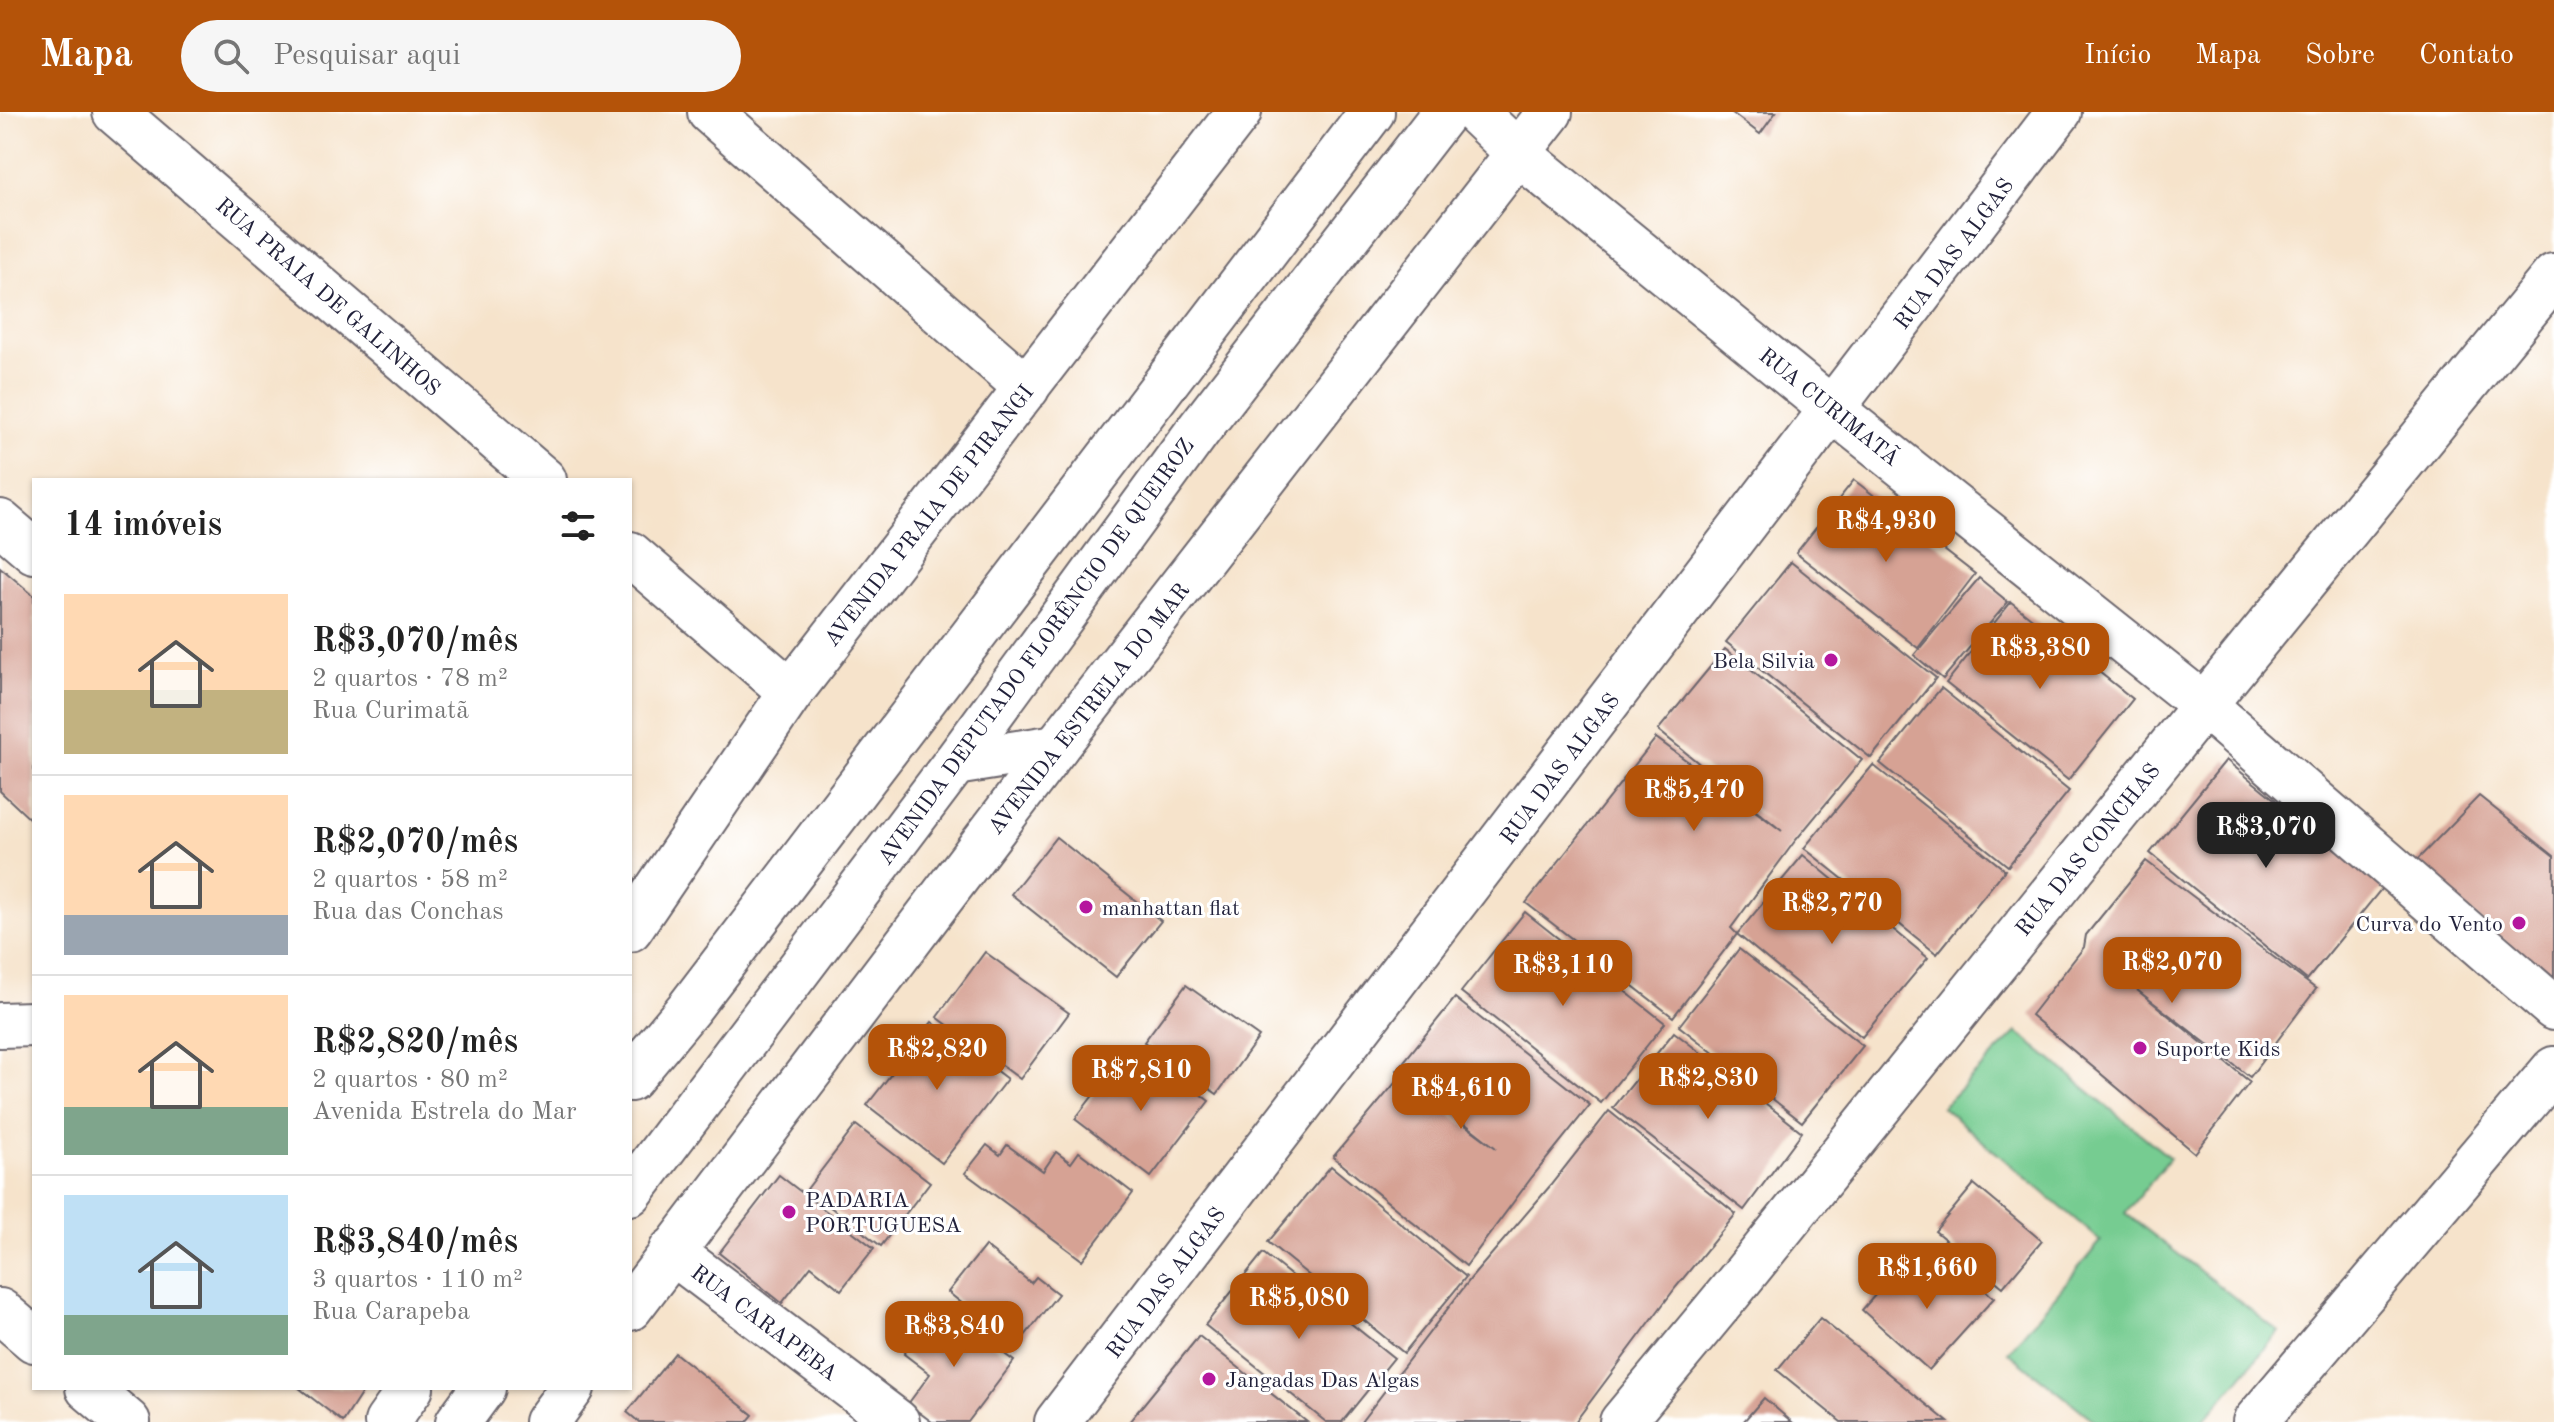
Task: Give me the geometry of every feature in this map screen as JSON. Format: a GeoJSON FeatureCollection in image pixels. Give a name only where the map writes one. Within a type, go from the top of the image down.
{"type":"FeatureCollection","features":[{"type":"Feature","properties":{"kind":"street","name":"RUA PRAIA DE GALINHOS"},"geometry":{"type":"LineString","coordinates":[[115,112],[542,478]]}},
{"type":"Feature","properties":{"kind":"street"},"geometry":{"type":"LineString","coordinates":[[710,112],[1027,388]]}},
{"type":"Feature","properties":{"kind":"street","name":"AVENIDA PRAIA DE PIRANGI"},"geometry":{"type":"LineString","coordinates":[[632,926],[791,692],[1239,112]]}},
{"type":"Feature","properties":{"kind":"street"},"geometry":{"type":"LineString","coordinates":[[632,1077],[698,995],[1372,112]]}},
{"type":"Feature","properties":{"kind":"street","name":"AVENIDA DEPUTADO FLORÊNCIO DE QUEIROZ"},"geometry":{"type":"LineString","coordinates":[[632,1190],[955,763],[1200,428],[1445,112]]}},
{"type":"Feature","properties":{"kind":"street","name":"RUA CURIMATÃ"},"geometry":{"type":"LineString","coordinates":[[1475,112],[1519,154],[1833,410],[2204,705],[2554,1008]]}},
{"type":"Feature","properties":{"kind":"street","name":"AVENIDA ESTRELA DO MAR"},"geometry":{"type":"LineString","coordinates":[[632,1305],[1056,747],[1550,112]]}},
{"type":"Feature","properties":{"kind":"street","name":"RUA DAS ALGAS"},"geometry":{"type":"LineString","coordinates":[[1057,1422],[2059,112]]}},
{"type":"Feature","properties":{"kind":"street","name":"RUA DAS CONCHAS"},"geometry":{"type":"LineString","coordinates":[[1622,1422],[2554,276]]}},
{"type":"Feature","properties":{"kind":"street"},"geometry":{"type":"LineString","coordinates":[[0,522],[32,549]]}},
{"type":"Feature","properties":{"kind":"street"},"geometry":{"type":"LineString","coordinates":[[632,556],[791,692]]}},
{"type":"Feature","properties":{"kind":"street"},"geometry":{"type":"LineString","coordinates":[[955,763],[1056,747]]}},
{"type":"Feature","properties":{"kind":"street"},"geometry":{"type":"LineString","coordinates":[[0,1025],[32,1024]]}},
{"type":"Feature","properties":{"kind":"street"},"geometry":{"type":"LineString","coordinates":[[2266,1418],[2554,1069]]}},
{"type":"Feature","properties":{"kind":"street","name":"RUA CARAPEBA"},"geometry":{"type":"LineString","coordinates":[[671,1251],[897,1422]]}},
{"type":"Feature","properties":{"kind":"street"},"geometry":{"type":"LineString","coordinates":[[0,1311],[32,1338]]}},
{"type":"Feature","properties":{"kind":"street"},"geometry":{"type":"LineString","coordinates":[[90,1390],[125,1421]]}},
{"type":"Feature","properties":{"kind":"street"},"geometry":{"type":"LineString","coordinates":[[387,1422],[410,1390]]}},
{"type":"Feature","properties":{"kind":"street"},"geometry":{"type":"LineString","coordinates":[[458,1422],[482,1390]]}},
{"type":"Feature","properties":{"kind":"street"},"geometry":{"type":"LineString","coordinates":[[547,1422],[571,1390]]}},
{"type":"Feature","properties":{"kind":"green space"},"geometry":{"type":"Polygon","coordinates":[[[2017,1032],[2170,1158],[2125,1213],[2279,1332],[2203,1422],[2096,1422],[2008,1352],[2101,1241],[1942,1107],[2017,1032]]]}},
{"type":"Feature","properties":{"kind":"building"},"geometry":{"type":"Polygon","coordinates":[[[1731,112],[1776,112],[1760,134],[1731,112]]]}},
{"type":"Feature","properties":{"kind":"building"},"geometry":{"type":"Polygon","coordinates":[[[1854,480],[1975,574],[1918,648],[1796,553],[1854,480]]]}},
{"type":"Feature","properties":{"kind":"building","name":"Bela Silvia"},"geometry":{"type":"Polygon","coordinates":[[[1791,562],[1936,678],[1871,758],[1726,642],[1791,562]]]}},
{"type":"Feature","properties":{"kind":"building"},"geometry":{"type":"Polygon","coordinates":[[[0,567],[32,594],[32,821],[0,791],[0,567]]]}},
{"type":"Feature","properties":{"kind":"building"},"geometry":{"type":"Polygon","coordinates":[[[1979,578],[2008,602],[1943,679],[1914,655],[1979,578]]]}},
{"type":"Feature","properties":{"kind":"building"},"geometry":{"type":"Polygon","coordinates":[[[2011,602],[2133,699],[2068,780],[1946,683],[2011,602]]]}},
{"type":"Feature","properties":{"kind":"building"},"geometry":{"type":"Polygon","coordinates":[[[1725,649],[1862,760],[1795,841],[1731,928],[1737,934],[1673,1017],[1526,903],[1656,738],[1782,831],[1658,730],[1725,649]]]}},
{"type":"Feature","properties":{"kind":"building"},"geometry":{"type":"Polygon","coordinates":[[[1941,688],[2069,791],[2008,866],[1880,763],[1941,688]]]}},
{"type":"Feature","properties":{"kind":"building"},"geometry":{"type":"Polygon","coordinates":[[[2226,760],[2383,887],[2307,980],[2150,853],[2226,760]]]}},
{"type":"Feature","properties":{"kind":"building"},"geometry":{"type":"Polygon","coordinates":[[[1873,765],[2005,870],[1937,954],[1804,848],[1873,765]]]}},
{"type":"Feature","properties":{"kind":"building","name":"Curva do Vento"},"geometry":{"type":"Polygon","coordinates":[[[2479,796],[2554,856],[2554,982],[2413,864],[2479,796]]]}},
{"type":"Feature","properties":{"kind":"building","name":"manhattan flat"},"geometry":{"type":"Polygon","coordinates":[[[1056,837],[1161,921],[1116,977],[1011,894],[1056,837]]]}},
{"type":"Feature","properties":{"kind":"building"},"geometry":{"type":"Polygon","coordinates":[[[1803,855],[1928,958],[1862,1037],[1737,934],[1803,855]]]}},
{"type":"Feature","properties":{"kind":"building"},"geometry":{"type":"Polygon","coordinates":[[[2146,861],[2316,989],[2250,1077],[2137,990],[2250,1082],[2195,1153],[2031,1015],[2084,947],[2086,935],[2146,861]]]}},
{"type":"Feature","properties":{"kind":"building"},"geometry":{"type":"Polygon","coordinates":[[[1525,912],[1665,1023],[1601,1103],[1461,992],[1525,912]]]}},
{"type":"Feature","properties":{"kind":"building"},"geometry":{"type":"Polygon","coordinates":[[[1739,949],[1863,1046],[1802,1122],[1679,1026],[1739,949]]]}},
{"type":"Feature","properties":{"kind":"building"},"geometry":{"type":"Polygon","coordinates":[[[985,952],[1069,1013],[1020,1079],[937,1017],[985,952]]]}},
{"type":"Feature","properties":{"kind":"building"},"geometry":{"type":"Polygon","coordinates":[[[1186,985],[1259,1037],[1217,1094],[1144,1042],[1186,985]]]}},
{"type":"Feature","properties":{"kind":"building"},"geometry":{"type":"Polygon","coordinates":[[[1455,998],[1590,1105],[1466,1266],[1333,1157],[1400,1077],[1496,1148],[1397,1070],[1455,998]]]}},
{"type":"Feature","properties":{"kind":"building"},"geometry":{"type":"Polygon","coordinates":[[[932,1022],[1007,1079],[942,1163],[867,1105],[932,1022]]]}},
{"type":"Feature","properties":{"kind":"building"},"geometry":{"type":"Polygon","coordinates":[[[1674,1032],[1802,1132],[1744,1210],[1613,1108],[1674,1032]]]}},
{"type":"Feature","properties":{"kind":"building"},"geometry":{"type":"Polygon","coordinates":[[[1128,1050],[1177,1088],[1183,1081],[1209,1101],[1151,1177],[1075,1119],[1128,1050]]]}},
{"type":"Feature","properties":{"kind":"building"},"geometry":{"type":"Polygon","coordinates":[[[1609,1111],[1736,1214],[1676,1287],[1575,1422],[1361,1422],[1472,1277],[1609,1111]]]}},
{"type":"Feature","properties":{"kind":"building"},"geometry":{"type":"Polygon","coordinates":[[[856,1125],[930,1182],[881,1246],[807,1189],[856,1125]]]}},
{"type":"Feature","properties":{"kind":"building"},"geometry":{"type":"Polygon","coordinates":[[[987,1145],[1000,1155],[1007,1145],[1043,1171],[1056,1152],[1071,1163],[1079,1152],[1133,1193],[1082,1260],[965,1173],[987,1145]]]}},
{"type":"Feature","properties":{"kind":"building"},"geometry":{"type":"Polygon","coordinates":[[[1331,1166],[1466,1277],[1404,1353],[1268,1242],[1331,1166]]]}},
{"type":"Feature","properties":{"kind":"building","name":"PADARIA PORTUGUESA"},"geometry":{"type":"Polygon","coordinates":[[[779,1175],[874,1248],[841,1290],[811,1266],[782,1303],[719,1253],[779,1175]]]}},
{"type":"Feature","properties":{"kind":"building"},"geometry":{"type":"Polygon","coordinates":[[[1974,1184],[2042,1241],[2003,1287],[1935,1231],[1974,1184]]]}},
{"type":"Feature","properties":{"kind":"building"},"geometry":{"type":"Polygon","coordinates":[[[985,1246],[1031,1283],[1036,1277],[1058,1294],[1016,1347],[948,1292],[985,1246]]]}},
{"type":"Feature","properties":{"kind":"building"},"geometry":{"type":"Polygon","coordinates":[[[1263,1253],[1394,1358],[1342,1422],[1326,1422],[1205,1325],[1263,1253]]]}},
{"type":"Feature","properties":{"kind":"building"},"geometry":{"type":"Polygon","coordinates":[[[1905,1261],[1934,1288],[1956,1264],[1994,1298],[1929,1370],[1862,1310],[1905,1261]]]}},
{"type":"Feature","properties":{"kind":"building"},"geometry":{"type":"Polygon","coordinates":[[[939,1306],[1014,1361],[968,1422],[932,1422],[908,1404],[930,1374],[904,1354],[939,1306]]]}},
{"type":"Feature","properties":{"kind":"building"},"geometry":{"type":"Polygon","coordinates":[[[1820,1318],[1948,1422],[1841,1422],[1777,1370],[1820,1318]]]}},
{"type":"Feature","properties":{"kind":"building","name":"Jangadas Das Algas"},"geometry":{"type":"Polygon","coordinates":[[[1199,1336],[1307,1422],[1129,1422],[1199,1336]]]}},
{"type":"Feature","properties":{"kind":"building"},"geometry":{"type":"Polygon","coordinates":[[[675,1353],[753,1415],[747,1422],[639,1422],[627,1412],[675,1353]]]}},
{"type":"Feature","properties":{"kind":"building"},"geometry":{"type":"Polygon","coordinates":[[[302,1390],[364,1390],[343,1422],[302,1390]]]}},
{"type":"Feature","properties":{"kind":"building"},"geometry":{"type":"Polygon","coordinates":[[[1764,1398],[1792,1422],[1743,1422],[1764,1398]]]}},
{"type":"Feature","properties":{"kind":"place","name":"Bela Silvia"},"geometry":{"type":"Point","coordinates":[1831,660]}},
{"type":"Feature","properties":{"kind":"place","name":"manhattan flat"},"geometry":{"type":"Point","coordinates":[1086,907]}},
{"type":"Feature","properties":{"kind":"place","name":"Curva do Vento"},"geometry":{"type":"Point","coordinates":[2519,923]}},
{"type":"Feature","properties":{"kind":"place","name":"Suporte Kids"},"geometry":{"type":"Point","coordinates":[2140,1048]}},
{"type":"Feature","properties":{"kind":"place","name":"PADARIA PORTUGUESA"},"geometry":{"type":"Point","coordinates":[789,1212]}},
{"type":"Feature","properties":{"kind":"place","name":"Jangadas Das Algas"},"geometry":{"type":"Point","coordinates":[1209,1379]}}]}
